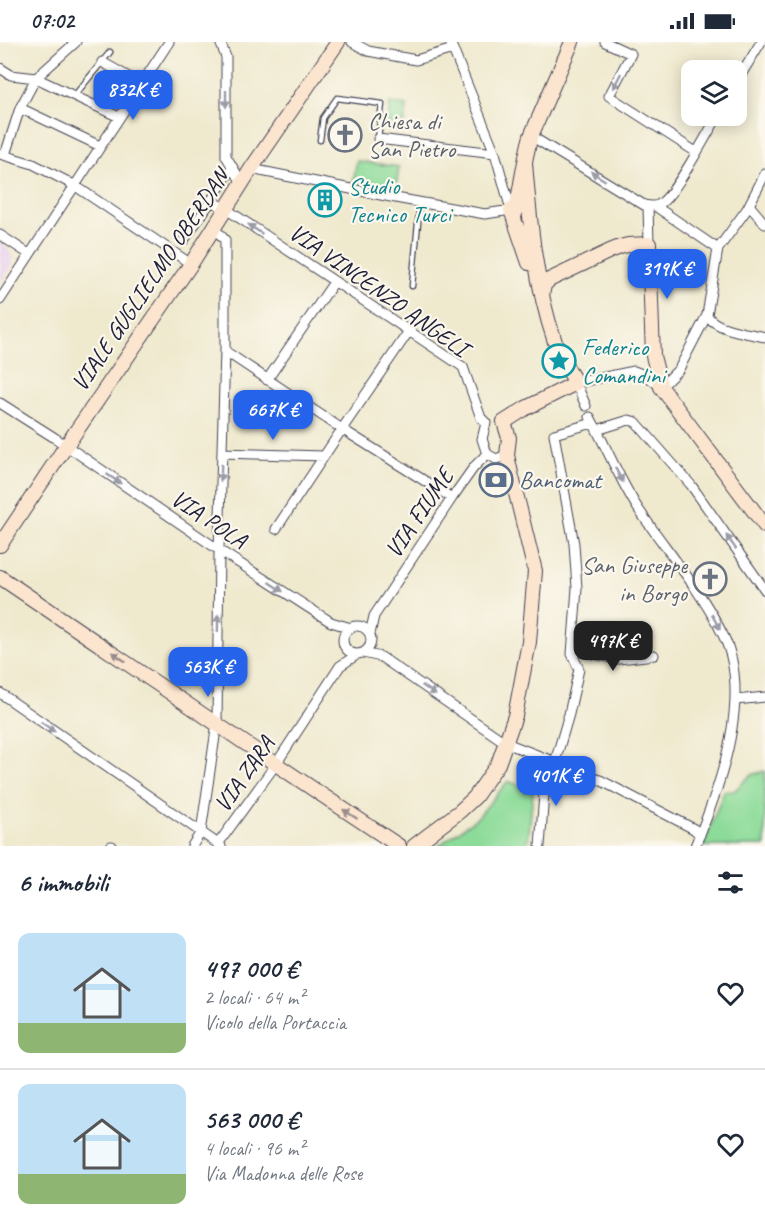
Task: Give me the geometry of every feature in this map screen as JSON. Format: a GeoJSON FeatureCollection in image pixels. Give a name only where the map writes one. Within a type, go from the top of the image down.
{"type":"FeatureCollection","features":[{"type":"Feature","properties":{"kind":"street"},"geometry":{"type":"LineString","coordinates":[[76,42],[36,78],[20,108],[2,154],[33,164],[74,185],[190,264]]}},
{"type":"Feature","properties":{"kind":"street"},"geometry":{"type":"LineString","coordinates":[[0,300],[169,42]]}},
{"type":"Feature","properties":{"kind":"street"},"geometry":{"type":"LineString","coordinates":[[220,42],[226,57],[226,156],[242,183]]}},
{"type":"Feature","properties":{"kind":"street","name":"VIALE GUGLIELMO OBERDAN"},"geometry":{"type":"LineString","coordinates":[[0,545],[339,42]]}},
{"type":"Feature","properties":{"kind":"street"},"geometry":{"type":"LineString","coordinates":[[352,42],[368,51],[416,60],[452,46],[510,189],[514,210],[556,344],[586,406]]}},
{"type":"Feature","properties":{"kind":"street"},"geometry":{"type":"LineString","coordinates":[[514,210],[531,136],[572,42]]}},
{"type":"Feature","properties":{"kind":"street"},"geometry":{"type":"LineString","coordinates":[[605,42],[630,54],[609,96],[696,152]]}},
{"type":"Feature","properties":{"kind":"street"},"geometry":{"type":"LineString","coordinates":[[747,65],[761,42]]}},
{"type":"Feature","properties":{"kind":"street"},"geometry":{"type":"LineString","coordinates":[[102,62],[141,84]]}},
{"type":"Feature","properties":{"kind":"street"},"geometry":{"type":"LineString","coordinates":[[0,68],[11,75],[36,78],[119,117]]}},
{"type":"Feature","properties":{"kind":"street"},"geometry":{"type":"LineString","coordinates":[[20,108],[100,146]]}},
{"type":"Feature","properties":{"kind":"street"},"geometry":{"type":"LineString","coordinates":[[651,206],[662,203],[675,189],[712,126]]}},
{"type":"Feature","properties":{"kind":"street"},"geometry":{"type":"LineString","coordinates":[[531,136],[651,206],[718,249]]}},
{"type":"Feature","properties":{"kind":"street"},"geometry":{"type":"LineString","coordinates":[[378,139],[495,153]]}},
{"type":"Feature","properties":{"kind":"street"},"geometry":{"type":"LineString","coordinates":[[525,163],[536,265],[542,296]]}},
{"type":"Feature","properties":{"kind":"street"},"geometry":{"type":"LineString","coordinates":[[184,240],[232,166]]}},
{"type":"Feature","properties":{"kind":"street"},"geometry":{"type":"LineString","coordinates":[[252,169],[485,214],[514,210],[530,214]]}},
{"type":"Feature","properties":{"kind":"street"},"geometry":{"type":"LineString","coordinates":[[661,387],[680,369],[707,315],[718,249],[749,205],[765,174]]}},
{"type":"Feature","properties":{"kind":"street","name":"VIA VINCENZO ANGELI"},"geometry":{"type":"LineString","coordinates":[[211,201],[462,367],[481,418],[486,423],[482,439],[487,454]]}},
{"type":"Feature","properties":{"kind":"street"},"geometry":{"type":"LineString","coordinates":[[749,205],[765,224]]}},
{"type":"Feature","properties":{"kind":"street"},"geometry":{"type":"LineString","coordinates":[[651,206],[649,244],[652,356],[661,387]]}},
{"type":"Feature","properties":{"kind":"street"},"geometry":{"type":"LineString","coordinates":[[192,846],[201,832],[217,723],[225,351],[225,240],[214,228]]}},
{"type":"Feature","properties":{"kind":"street"},"geometry":{"type":"LineString","coordinates":[[0,235],[29,254]]}},
{"type":"Feature","properties":{"kind":"street"},"geometry":{"type":"LineString","coordinates":[[542,296],[544,285],[560,274],[620,247],[649,244]]}},
{"type":"Feature","properties":{"kind":"street"},"geometry":{"type":"LineString","coordinates":[[536,265],[548,272],[560,274]]}},
{"type":"Feature","properties":{"kind":"street"},"geometry":{"type":"LineString","coordinates":[[267,380],[334,282]]}},
{"type":"Feature","properties":{"kind":"street"},"geometry":{"type":"LineString","coordinates":[[707,315],[710,321],[722,327],[765,337]]}},
{"type":"Feature","properties":{"kind":"street"},"geometry":{"type":"LineString","coordinates":[[276,529],[409,331]]}},
{"type":"Feature","properties":{"kind":"street"},"geometry":{"type":"LineString","coordinates":[[225,351],[342,429],[452,498]]}},
{"type":"Feature","properties":{"kind":"street"},"geometry":{"type":"LineString","coordinates":[[486,423],[493,420],[504,422],[526,408],[576,383],[634,371],[648,365],[652,356]]}},
{"type":"Feature","properties":{"kind":"street"},"geometry":{"type":"LineString","coordinates":[[634,371],[647,376],[661,387],[765,526]]}},
{"type":"Feature","properties":{"kind":"street","name":"VIA POLA"},"geometry":{"type":"LineString","coordinates":[[0,404],[331,622]]}},
{"type":"Feature","properties":{"kind":"street"},"geometry":{"type":"LineString","coordinates":[[540,846],[547,776],[555,762],[579,669],[572,654],[577,588],[574,544],[554,434],[594,423],[629,420],[636,422],[691,485],[765,590]]}},
{"type":"Feature","properties":{"kind":"street"},"geometry":{"type":"LineString","coordinates":[[414,846],[476,797],[498,764],[515,716],[529,642],[535,571],[507,455],[508,438],[504,422]]}},
{"type":"Feature","properties":{"kind":"street"},"geometry":{"type":"LineString","coordinates":[[594,423],[618,473],[638,507],[707,606],[725,637],[733,667],[736,700],[729,740],[720,778],[695,846]]}},
{"type":"Feature","properties":{"kind":"street"},"geometry":{"type":"LineString","coordinates":[[222,453],[324,456]]}},
{"type":"Feature","properties":{"kind":"street"},"geometry":{"type":"LineString","coordinates":[[487,454],[496,459],[507,455]]}},
{"type":"Feature","properties":{"kind":"street","name":"VIA FIUME"},"geometry":{"type":"LineString","coordinates":[[374,616],[474,466],[487,454]]}},
{"type":"Feature","properties":{"kind":"street"},"geometry":{"type":"LineString","coordinates":[[0,577],[399,846]]}},
{"type":"Feature","properties":{"kind":"street"},"geometry":{"type":"LineString","coordinates":[[340,666],[347,630],[374,616]]}},
{"type":"Feature","properties":{"kind":"street"},"geometry":{"type":"LineString","coordinates":[[340,666],[370,646],[374,616]]}},
{"type":"Feature","properties":{"kind":"street"},"geometry":{"type":"LineString","coordinates":[[331,622],[351,652],[381,657],[506,743],[555,762],[558,767],[600,780],[694,829],[700,835]]}},
{"type":"Feature","properties":{"kind":"street"},"geometry":{"type":"LineString","coordinates":[[331,622],[363,628],[381,657]]}},
{"type":"Feature","properties":{"kind":"street"},"geometry":{"type":"LineString","coordinates":[[573,650],[619,659],[654,655]]}},
{"type":"Feature","properties":{"kind":"street","name":"VIA ZARA"},"geometry":{"type":"LineString","coordinates":[[220,845],[340,666]]}},
{"type":"Feature","properties":{"kind":"street"},"geometry":{"type":"LineString","coordinates":[[0,693],[220,845]]}},
{"type":"Feature","properties":{"kind":"street"},"geometry":{"type":"LineString","coordinates":[[736,700],[765,697]]}},
{"type":"Feature","properties":{"kind":"street"},"geometry":{"type":"LineString","coordinates":[[600,780],[604,769]]}},
{"type":"Feature","properties":{"kind":"lane"},"geometry":{"type":"LineString","coordinates":[[75,95],[110,52]]}},
{"type":"Feature","properties":{"kind":"lane"},"geometry":{"type":"LineString","coordinates":[[320,140],[323,118],[337,98],[382,104],[378,139]]}},
{"type":"Feature","properties":{"kind":"lane"},"geometry":{"type":"LineString","coordinates":[[412,286],[420,202]]}},
{"type":"Feature","properties":{"kind":"shaded area"},"geometry":{"type":"Polygon","coordinates":[[[0,242],[6,246],[13,257],[13,264],[0,283],[0,242]]]}},
{"type":"Feature","properties":{"kind":"green space"},"geometry":{"type":"Polygon","coordinates":[[[390,103],[407,106],[403,132],[387,130],[390,103]]]}},
{"type":"Feature","properties":{"kind":"green space"},"geometry":{"type":"Polygon","coordinates":[[[357,161],[399,167],[396,188],[353,182],[357,161]]]}},
{"type":"Feature","properties":{"kind":"green space"},"geometry":{"type":"Polygon","coordinates":[[[765,771],[765,846],[703,846],[724,791],[734,791],[751,775],[765,771]]]}},
{"type":"Feature","properties":{"kind":"green space"},"geometry":{"type":"Polygon","coordinates":[[[508,781],[533,791],[527,846],[438,846],[478,817],[508,781]]]}},
{"type":"Feature","properties":{"kind":"place","name":"Chiesa di San Pietro"},"geometry":{"type":"Point","coordinates":[345,135]}},
{"type":"Feature","properties":{"kind":"place","name":"Studio Tecnico Turci"},"geometry":{"type":"Point","coordinates":[325,200]}},
{"type":"Feature","properties":{"kind":"place","name":"Federico Comandini"},"geometry":{"type":"Point","coordinates":[559,361]}},
{"type":"Feature","properties":{"kind":"place","name":"Bancomat"},"geometry":{"type":"Point","coordinates":[496,480]}},
{"type":"Feature","properties":{"kind":"place","name":"San Giuseppe in Borgo"},"geometry":{"type":"Point","coordinates":[710,579]}}]}
